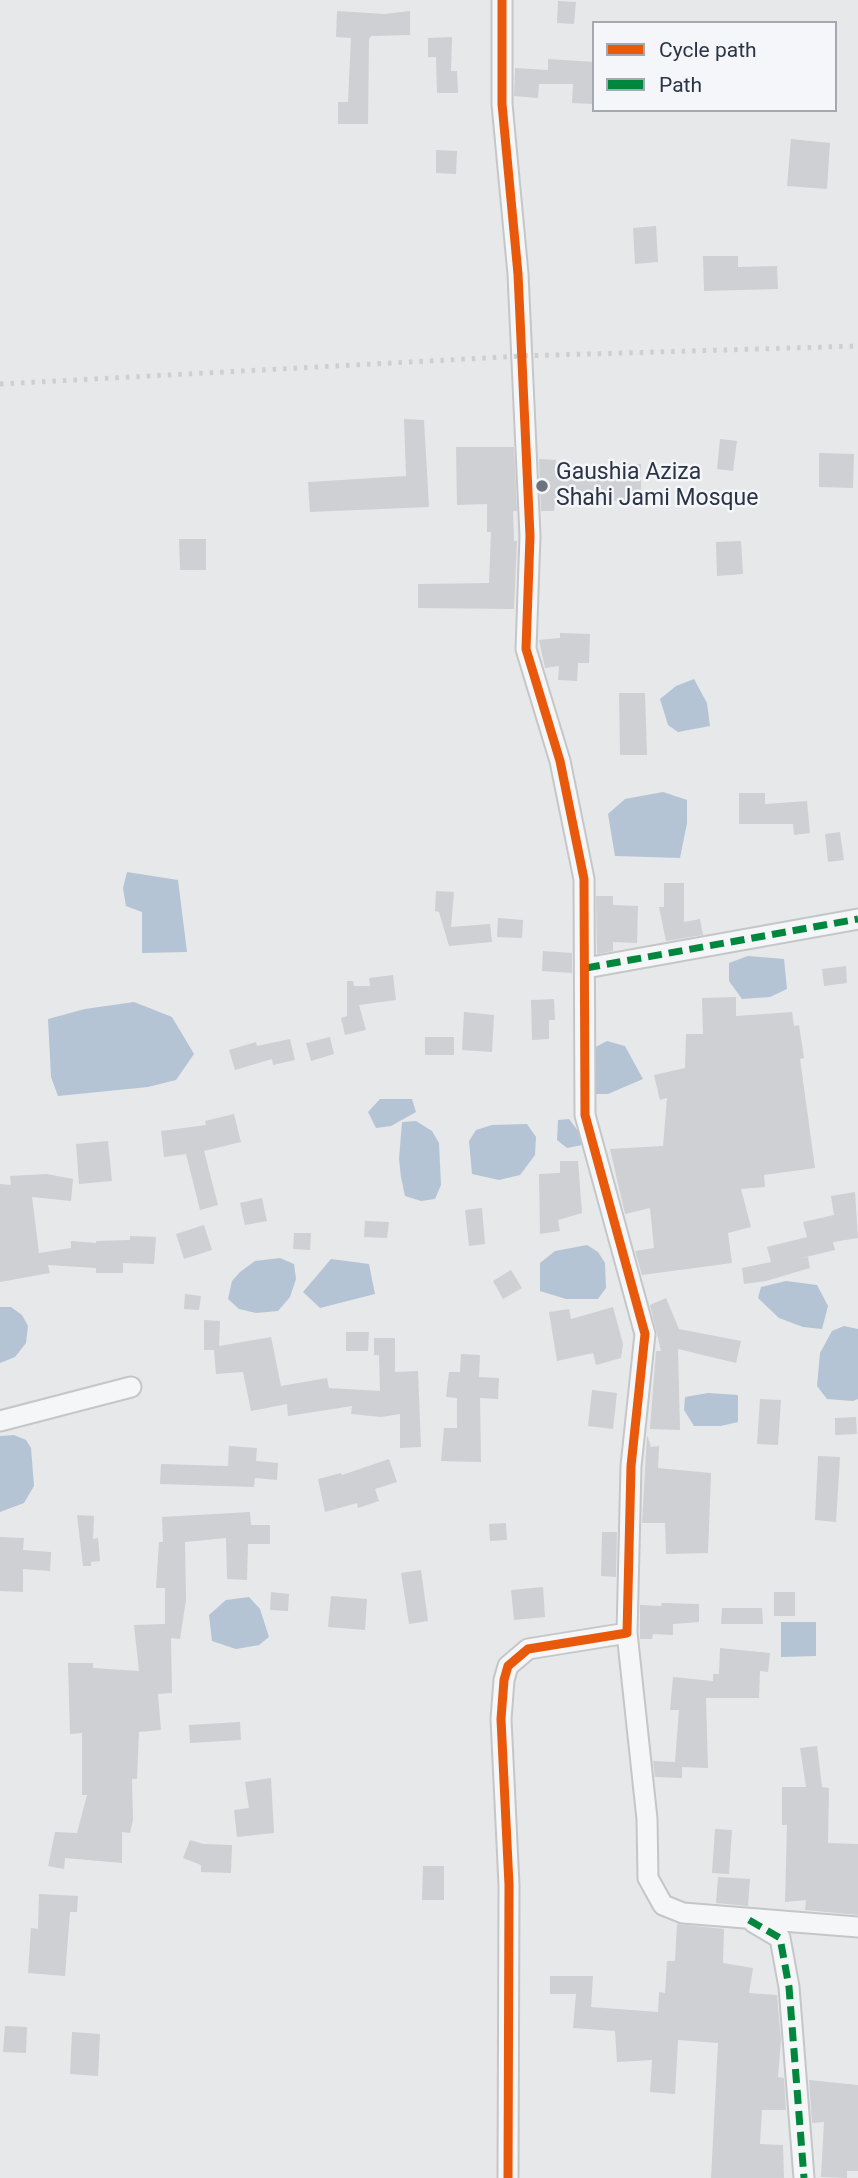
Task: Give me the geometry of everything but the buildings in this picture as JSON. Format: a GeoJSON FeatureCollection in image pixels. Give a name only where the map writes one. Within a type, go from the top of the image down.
{"type":"FeatureCollection","features":[{"type":"Feature","properties":{"kind":"street"},"geometry":{"type":"LineString","coordinates":[[502,0],[502,104],[518,274],[530,536],[526,649],[560,761],[584,879],[585,1115],[645,1334],[631,1466],[627,1633],[647,1819],[648,1878],[663,1905],[684,1913],[858,1927]]}},
{"type":"Feature","properties":{"kind":"street"},"geometry":{"type":"LineString","coordinates":[[586,968],[858,919]]}},
{"type":"Feature","properties":{"kind":"street"},"geometry":{"type":"LineString","coordinates":[[0,1421],[131,1387]]}},
{"type":"Feature","properties":{"kind":"street"},"geometry":{"type":"LineString","coordinates":[[508,2178],[509,1885],[501,1719],[504,1680],[508,1667],[528,1649],[627,1633]]}},
{"type":"Feature","properties":{"kind":"street"},"geometry":{"type":"LineString","coordinates":[[750,1920],[780,1938],[789,1987],[804,2178]]}},
{"type":"Feature","properties":{"kind":"water"},"geometry":{"type":"Polygon","coordinates":[[[694,679],[707,703],[710,726],[678,732],[668,725],[660,699],[676,686],[694,679]]]}},
{"type":"Feature","properties":{"kind":"water"},"geometry":{"type":"Polygon","coordinates":[[[663,792],[687,800],[687,823],[680,858],[615,856],[608,814],[625,799],[663,792]]]}},
{"type":"Feature","properties":{"kind":"water"},"geometry":{"type":"Polygon","coordinates":[[[127,872],[178,880],[187,952],[142,953],[142,912],[126,906],[123,888],[127,872]]]}},
{"type":"Feature","properties":{"kind":"water"},"geometry":{"type":"Polygon","coordinates":[[[748,956],[784,959],[787,989],[770,997],[742,999],[729,981],[729,963],[748,956]]]}},
{"type":"Feature","properties":{"kind":"water"},"geometry":{"type":"Polygon","coordinates":[[[134,1002],[172,1017],[194,1054],[176,1080],[148,1087],[58,1096],[51,1077],[48,1019],[85,1009],[134,1002]]]}},
{"type":"Feature","properties":{"kind":"water"},"geometry":{"type":"Polygon","coordinates":[[[607,1041],[625,1046],[643,1079],[608,1094],[595,1094],[590,1071],[592,1049],[607,1041]]]}},
{"type":"Feature","properties":{"kind":"water"},"geometry":{"type":"Polygon","coordinates":[[[380,1099],[412,1099],[416,1112],[391,1126],[376,1128],[368,1112],[380,1099]]]}},
{"type":"Feature","properties":{"kind":"water"},"geometry":{"type":"Polygon","coordinates":[[[569,1119],[582,1136],[582,1145],[567,1148],[557,1140],[558,1120],[569,1119]]]}},
{"type":"Feature","properties":{"kind":"water"},"geometry":{"type":"Polygon","coordinates":[[[416,1121],[432,1131],[439,1143],[441,1185],[435,1199],[421,1201],[405,1196],[399,1159],[402,1122],[416,1121]]]}},
{"type":"Feature","properties":{"kind":"water"},"geometry":{"type":"Polygon","coordinates":[[[527,1124],[536,1137],[535,1155],[520,1175],[499,1180],[472,1174],[469,1141],[476,1130],[492,1125],[527,1124]]]}},
{"type":"Feature","properties":{"kind":"water"},"geometry":{"type":"Polygon","coordinates":[[[587,1245],[598,1252],[605,1263],[606,1288],[598,1299],[566,1299],[540,1291],[540,1263],[555,1251],[587,1245]]]}},
{"type":"Feature","properties":{"kind":"water"},"geometry":{"type":"Polygon","coordinates":[[[280,1258],[294,1264],[296,1279],[290,1297],[278,1311],[256,1313],[239,1309],[228,1299],[232,1281],[240,1272],[255,1261],[280,1258]]]}},
{"type":"Feature","properties":{"kind":"water"},"geometry":{"type":"Polygon","coordinates":[[[331,1259],[369,1264],[375,1294],[320,1308],[303,1292],[331,1259]]]}},
{"type":"Feature","properties":{"kind":"water"},"geometry":{"type":"Polygon","coordinates":[[[786,1281],[817,1285],[828,1306],[822,1329],[803,1327],[779,1318],[758,1298],[761,1287],[786,1281]]]}},
{"type":"Feature","properties":{"kind":"water"},"geometry":{"type":"Polygon","coordinates":[[[0,1307],[11,1307],[22,1315],[28,1326],[26,1343],[15,1357],[0,1363],[0,1307]]]}},
{"type":"Feature","properties":{"kind":"water"},"geometry":{"type":"Polygon","coordinates":[[[844,1326],[858,1329],[858,1399],[853,1401],[827,1399],[817,1386],[820,1353],[832,1331],[844,1326]]]}},
{"type":"Feature","properties":{"kind":"water"},"geometry":{"type":"Polygon","coordinates":[[[708,1393],[738,1395],[738,1422],[721,1426],[694,1426],[684,1410],[685,1397],[708,1393]]]}},
{"type":"Feature","properties":{"kind":"water"},"geometry":{"type":"Polygon","coordinates":[[[14,1435],[26,1440],[31,1448],[34,1486],[24,1503],[0,1512],[0,1436],[14,1435]]]}},
{"type":"Feature","properties":{"kind":"water"},"geometry":{"type":"Polygon","coordinates":[[[249,1597],[260,1609],[269,1637],[259,1645],[236,1649],[212,1641],[209,1615],[226,1600],[249,1597]]]}},
{"type":"Feature","properties":{"kind":"water"},"geometry":{"type":"Polygon","coordinates":[[[781,1622],[816,1622],[816,1656],[781,1657],[781,1622]]]}},
{"type":"Feature","properties":{"kind":"railway"},"geometry":{"type":"LineString","coordinates":[[0,384],[522,356],[858,346]]}},
{"type":"Feature","properties":{"kind":"marked path"},"geometry":{"type":"LineString","coordinates":[[586,968],[858,919]]}},
{"type":"Feature","properties":{"kind":"marked path"},"geometry":{"type":"LineString","coordinates":[[749,1920],[780,1938],[789,1987],[804,2178]]}},
{"type":"Feature","properties":{"kind":"cycle path"},"geometry":{"type":"LineString","coordinates":[[502,0],[502,104],[518,274],[530,536],[526,649],[560,761],[584,879],[585,1115],[645,1334],[631,1466],[627,1633],[528,1649],[508,1666],[504,1680],[501,1719],[509,1885],[508,2178]]}},
{"type":"Feature","properties":{"kind":"place","name":"Gaushia Aziza Shahi Jami Mosque"},"geometry":{"type":"Point","coordinates":[542,486]}}]}
